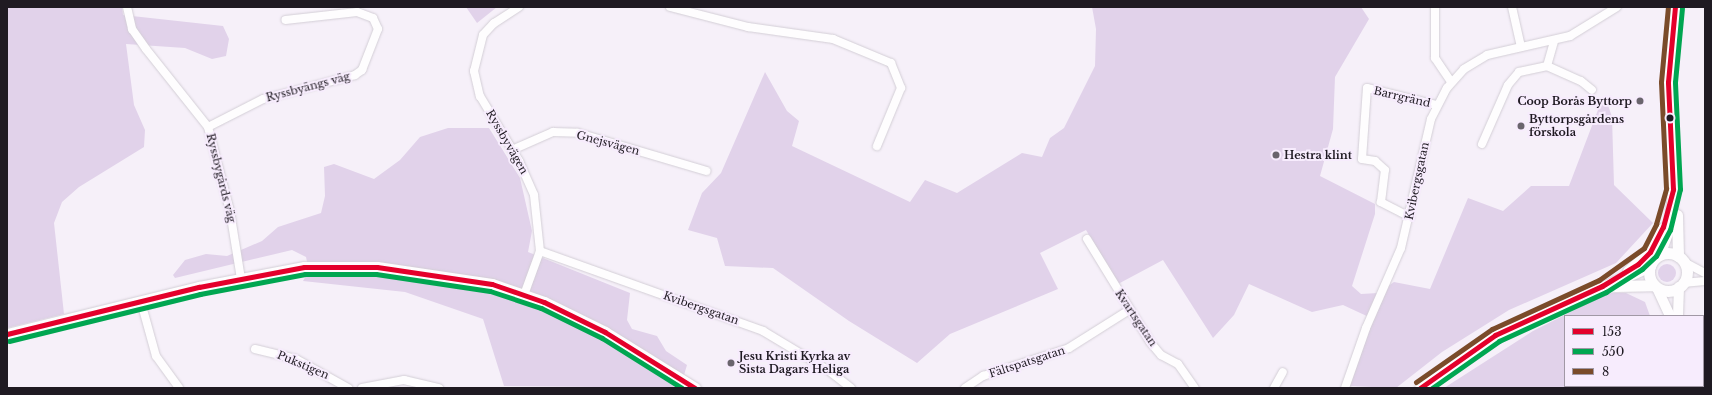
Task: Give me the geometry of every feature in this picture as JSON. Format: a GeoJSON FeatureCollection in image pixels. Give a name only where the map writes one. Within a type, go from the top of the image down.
{"type":"FeatureCollection","features":[{"type":"Feature","properties":{"kind":"main road"},"geometry":{"type":"LineString","coordinates":[[1602,286],[1656,286],[1668,291],[1681,285],[1686,273],[1681,259],[1673,189],[1668,82],[1675,7]]}},
{"type":"Feature","properties":{"kind":"main road"},"geometry":{"type":"LineString","coordinates":[[1420,388],[1495,336],[1602,286],[1650,266],[1659,255],[1670,225],[1673,189]]}},
{"type":"Feature","properties":{"kind":"main road"},"geometry":{"type":"LineString","coordinates":[[1602,286],[1638,264],[1650,252],[1663,227],[1673,189]]}},
{"type":"Feature","properties":{"kind":"main road"},"geometry":{"type":"LineString","coordinates":[[1659,255],[1681,259]]}},
{"type":"Feature","properties":{"kind":"main road"},"geometry":{"type":"LineString","coordinates":[[1650,266],[1656,286]]}},
{"type":"Feature","properties":{"kind":"main road"},"geometry":{"type":"LineString","coordinates":[[7,334],[241,279],[304,268],[378,267],[461,278],[524,295],[605,332],[695,388]]}},
{"type":"Feature","properties":{"kind":"street","name":"Ryssbygårds väg"},"geometry":{"type":"LineString","coordinates":[[127,7],[132,29],[146,50],[208,127],[236,236],[241,279]]}},
{"type":"Feature","properties":{"kind":"street","name":"Ryssbyvägen"},"geometry":{"type":"LineString","coordinates":[[519,7],[483,35],[474,71],[480,96],[512,150],[534,195],[540,251],[524,295]]}},
{"type":"Feature","properties":{"kind":"street"},"geometry":{"type":"LineString","coordinates":[[670,7],[748,27],[816,36],[854,47],[891,63],[902,82],[900,93],[878,146]]}},
{"type":"Feature","properties":{"kind":"street"},"geometry":{"type":"LineString","coordinates":[[1435,7],[1435,58],[1452,82]]}},
{"type":"Feature","properties":{"kind":"street"},"geometry":{"type":"LineString","coordinates":[[1512,7],[1521,47]]}},
{"type":"Feature","properties":{"kind":"street","name":"Kvibergsgatan"},"geometry":{"type":"LineString","coordinates":[[1345,388],[1410,217],[1437,105],[1452,82],[1474,61],[1521,47],[1554,41],[1570,36],[1617,7]]}},
{"type":"Feature","properties":{"kind":"street","name":"Ryssbyängs väg"},"geometry":{"type":"LineString","coordinates":[[208,127],[262,99],[355,75],[362,70],[378,29],[373,18],[357,12],[285,20]]}},
{"type":"Feature","properties":{"kind":"street"},"geometry":{"type":"LineString","coordinates":[[1547,66],[1554,41]]}},
{"type":"Feature","properties":{"kind":"street"},"geometry":{"type":"LineString","coordinates":[[1482,144],[1508,85],[1519,72],[1547,66],[1581,81],[1592,90]]}},
{"type":"Feature","properties":{"kind":"street","name":"Barrgränd"},"geometry":{"type":"LineString","coordinates":[[1410,217],[1381,202],[1385,170],[1376,161],[1362,159],[1367,88],[1437,105]]}},
{"type":"Feature","properties":{"kind":"street","name":"Gnejsvägen"},"geometry":{"type":"LineString","coordinates":[[512,150],[552,132],[578,134],[706,171]]}},
{"type":"Feature","properties":{"kind":"street","name":"Kvartsgatan"},"geometry":{"type":"LineString","coordinates":[[1088,239],[1150,342],[1161,355],[1178,364],[1195,388]]}},
{"type":"Feature","properties":{"kind":"street","name":"Kvibergsgatan"},"geometry":{"type":"LineString","coordinates":[[540,251],[764,331],[828,370],[851,388]]}},
{"type":"Feature","properties":{"kind":"street"},"geometry":{"type":"LineString","coordinates":[[1681,259],[1705,273]]}},
{"type":"Feature","properties":{"kind":"street"},"geometry":{"type":"LineString","coordinates":[[1678,315],[1681,285],[1705,281]]}},
{"type":"Feature","properties":{"kind":"street"},"geometry":{"type":"LineString","coordinates":[[1656,286],[1670,315]]}},
{"type":"Feature","properties":{"kind":"street"},"geometry":{"type":"LineString","coordinates":[[141,302],[156,356],[179,388]]}},
{"type":"Feature","properties":{"kind":"street","name":"Fältspatsgatan"},"geometry":{"type":"LineString","coordinates":[[965,388],[983,376],[1069,348],[1130,310]]}},
{"type":"Feature","properties":{"kind":"street","name":"Pukstigen"},"geometry":{"type":"LineString","coordinates":[[255,349],[296,360],[348,388]]}},
{"type":"Feature","properties":{"kind":"street"},"geometry":{"type":"LineString","coordinates":[[1274,388],[1283,372]]}},
{"type":"Feature","properties":{"kind":"street"},"geometry":{"type":"LineString","coordinates":[[362,388],[404,380],[439,388]]}},
{"type":"Feature","properties":{"kind":"shaded area"},"geometry":{"type":"Polygon","coordinates":[[[7,7],[122,7],[123,15],[223,26],[229,39],[226,56],[212,59],[185,48],[126,44],[134,105],[145,130],[144,147],[79,187],[62,202],[54,223],[64,314],[7,328],[7,7]]]}},
{"type":"Feature","properties":{"kind":"shaded area"},"geometry":{"type":"Polygon","coordinates":[[[466,7],[497,7],[477,23],[466,7]]]}},
{"type":"Feature","properties":{"kind":"shaded area"},"geometry":{"type":"Polygon","coordinates":[[[1092,7],[1361,7],[1369,19],[1335,77],[1333,129],[1320,176],[1375,204],[1375,214],[1352,286],[1361,294],[1378,293],[1394,282],[1430,289],[1468,198],[1503,211],[1531,186],[1569,186],[1601,102],[1608,105],[1612,117],[1614,185],[1653,223],[1616,263],[1509,310],[1442,352],[1396,388],[1348,386],[1371,318],[1343,305],[1312,312],[1249,284],[1234,315],[1213,338],[1163,260],[1118,284],[1086,230],[1040,253],[1058,289],[950,334],[917,363],[849,321],[773,268],[725,266],[717,238],[688,230],[702,193],[721,173],[765,72],[787,111],[799,121],[792,146],[910,202],[925,180],[957,193],[1022,153],[1042,157],[1050,138],[1064,128],[1095,66],[1096,29],[1092,7]]]}},
{"type":"Feature","properties":{"kind":"shaded area"},"geometry":{"type":"Polygon","coordinates":[[[448,128],[489,128],[520,178],[532,231],[528,252],[630,293],[627,320],[632,329],[657,336],[666,351],[687,365],[681,385],[684,388],[504,386],[483,319],[405,292],[303,281],[309,271],[306,257],[292,250],[175,278],[173,275],[185,260],[206,254],[227,256],[262,241],[278,227],[321,213],[325,196],[324,167],[334,164],[374,179],[400,160],[420,137],[448,128]]]}},
{"type":"Feature","properties":{"kind":"shaded area"},"geometry":{"type":"Polygon","coordinates":[[[1663,264],[1671,264],[1676,269],[1674,280],[1671,282],[1663,282],[1658,277],[1658,269],[1663,264]]]}},
{"type":"Feature","properties":{"kind":"shaded area"},"geometry":{"type":"Polygon","coordinates":[[[1608,293],[1626,293],[1645,302],[1650,315],[1565,315],[1608,293]]]}},
{"type":"Feature","properties":{"kind":"shaded area"},"geometry":{"type":"Polygon","coordinates":[[[1564,315],[1564,387],[1691,388],[1444,388],[1533,331],[1564,315]]]}},
{"type":"Feature","properties":{"kind":"transit line","name":"8"},"geometry":{"type":"LineString","coordinates":[[1416,382],[1492,329],[1599,280],[1644,248],[1656,224],[1666,188],[1661,82],[1668,7]]}},
{"type":"Feature","properties":{"kind":"transit line","name":"153"},"geometry":{"type":"LineString","coordinates":[[1420,388],[1495,335],[1602,286],[1638,264],[1650,252],[1663,227],[1673,189],[1668,82],[1675,7]]}},
{"type":"Feature","properties":{"kind":"transit line","name":"550"},"geometry":{"type":"LineString","coordinates":[[1432,388],[1499,341],[1606,292],[1642,269],[1656,256],[1670,230],[1680,189],[1675,82],[1682,8]]}},
{"type":"Feature","properties":{"kind":"transit line","name":"153"},"geometry":{"type":"LineString","coordinates":[[7,334],[199,287],[304,267],[377,267],[492,284],[544,302],[605,332],[695,388]]}},
{"type":"Feature","properties":{"kind":"transit line","name":"550"},"geometry":{"type":"LineString","coordinates":[[9,341],[200,294],[305,274],[376,274],[490,291],[541,308],[602,338],[682,388]]}},
{"type":"Feature","properties":{"kind":"place","name":"Coop Borås Byttorp"},"geometry":{"type":"Point","coordinates":[1640,101]}},
{"type":"Feature","properties":{"kind":"place","name":"Byttorpsgårdens förskola"},"geometry":{"type":"Point","coordinates":[1521,126]}},
{"type":"Feature","properties":{"kind":"place","name":"Hestra klint"},"geometry":{"type":"Point","coordinates":[1276,155]}},
{"type":"Feature","properties":{"kind":"place","name":"Jesu Kristi Kyrka av Sista Dagars Heliga"},"geometry":{"type":"Point","coordinates":[731,363]}}]}
